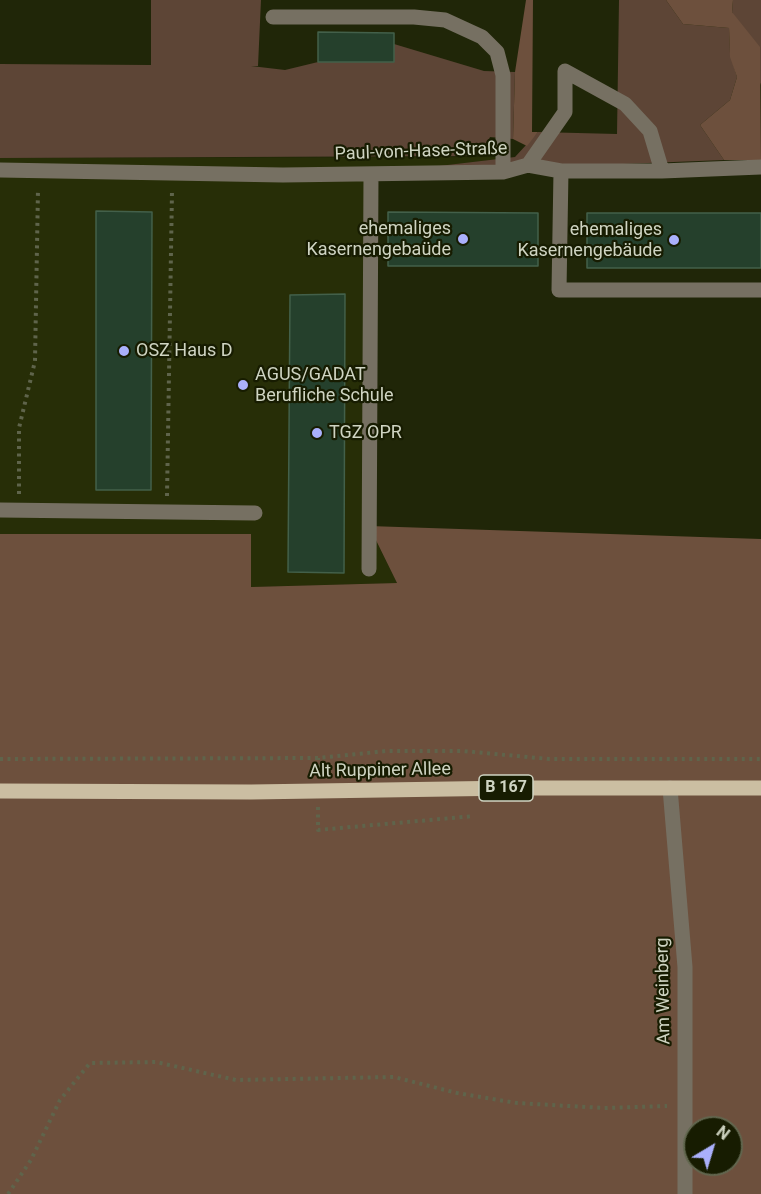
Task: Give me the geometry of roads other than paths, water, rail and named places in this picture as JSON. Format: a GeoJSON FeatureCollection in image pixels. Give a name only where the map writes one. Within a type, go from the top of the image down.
{"type":"FeatureCollection","features":[{"type":"Feature","properties":{"kind":"main road","name":"Alt Ruppiner Allee"},"geometry":{"type":"LineString","coordinates":[[0,791],[761,788]]}},
{"type":"Feature","properties":{"kind":"lane"},"geometry":{"type":"LineString","coordinates":[[273,17],[414,17],[445,20],[482,37],[496,52],[503,75],[503,172]]}},
{"type":"Feature","properties":{"kind":"lane"},"geometry":{"type":"LineString","coordinates":[[528,165],[565,112],[565,71],[625,104],[650,131],[662,171]]}},
{"type":"Feature","properties":{"kind":"lane","name":"Paul-von-Hase-Straße"},"geometry":{"type":"LineString","coordinates":[[0,170],[371,174],[503,172],[528,165],[561,171],[662,171],[761,167]]}},
{"type":"Feature","properties":{"kind":"lane"},"geometry":{"type":"LineString","coordinates":[[561,171],[559,290],[761,290]]}},
{"type":"Feature","properties":{"kind":"lane"},"geometry":{"type":"LineString","coordinates":[[369,569],[371,174]]}},
{"type":"Feature","properties":{"kind":"lane"},"geometry":{"type":"LineString","coordinates":[[0,510],[255,513]]}},
{"type":"Feature","properties":{"kind":"lane","name":"Am Weinberg"},"geometry":{"type":"LineString","coordinates":[[670,788],[685,966],[685,1194]]}},
{"type":"Feature","properties":{"kind":"place","name":"ehemaliges Kasernengebaüde"},"geometry":{"type":"Point","coordinates":[463,239]}},
{"type":"Feature","properties":{"kind":"place","name":"ehemaliges Kasernengebäude"},"geometry":{"type":"Point","coordinates":[674,240]}},
{"type":"Feature","properties":{"kind":"place","name":"OSZ Haus D"},"geometry":{"type":"Point","coordinates":[124,351]}},
{"type":"Feature","properties":{"kind":"place","name":"AGUS/GADAT Berufliche Schule"},"geometry":{"type":"Point","coordinates":[243,385]}},
{"type":"Feature","properties":{"kind":"place","name":"TGZ OPR"},"geometry":{"type":"Point","coordinates":[317,433]}}]}
